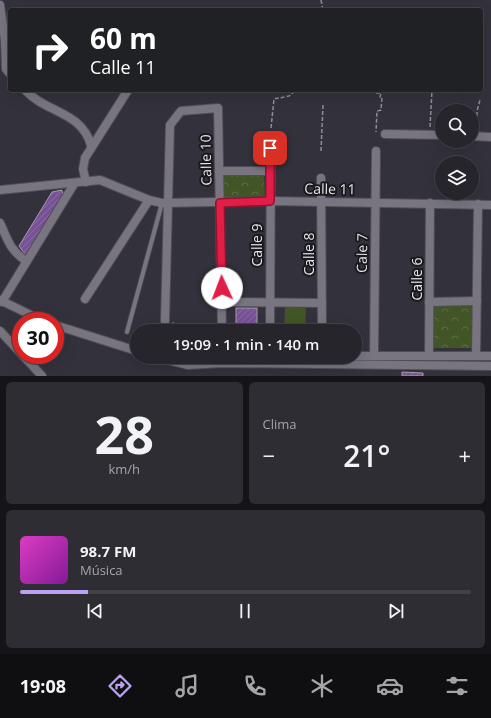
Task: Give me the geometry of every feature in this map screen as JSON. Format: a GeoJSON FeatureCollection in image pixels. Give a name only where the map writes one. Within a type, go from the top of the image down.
{"type":"FeatureCollection","features":[{"type":"Feature","properties":{"kind":"street"},"geometry":{"type":"LineString","coordinates":[[0,5],[7,40],[5,71]]}},
{"type":"Feature","properties":{"kind":"street"},"geometry":{"type":"LineString","coordinates":[[27,92],[30,96],[68,115],[83,128],[88,135],[91,145]]}},
{"type":"Feature","properties":{"kind":"street"},"geometry":{"type":"LineString","coordinates":[[86,182],[83,169],[85,158],[91,145],[127,92]]}},
{"type":"Feature","properties":{"kind":"street","name":"Calle 10"},"geometry":{"type":"LineString","coordinates":[[166,203],[170,125],[181,111],[218,108],[222,324]]}},
{"type":"Feature","properties":{"kind":"street"},"geometry":{"type":"LineString","coordinates":[[385,134],[435,135]]}},
{"type":"Feature","properties":{"kind":"street","name":"Calle 9"},"geometry":{"type":"LineString","coordinates":[[270,136],[270,324]]}},
{"type":"Feature","properties":{"kind":"street"},"geometry":{"type":"LineString","coordinates":[[479,136],[491,137]]}},
{"type":"Feature","properties":{"kind":"street","name":"Cale 7"},"geometry":{"type":"LineString","coordinates":[[374,356],[376,151]]}},
{"type":"Feature","properties":{"kind":"street"},"geometry":{"type":"LineString","coordinates":[[219,171],[270,171]]}},
{"type":"Feature","properties":{"kind":"street","name":"Calle 8"},"geometry":{"type":"LineString","coordinates":[[321,178],[322,324]]}},
{"type":"Feature","properties":{"kind":"street","name":"Calle 11"},"geometry":{"type":"LineString","coordinates":[[0,190],[74,184],[100,180],[149,200],[166,203],[270,201],[491,205]]}},
{"type":"Feature","properties":{"kind":"street"},"geometry":{"type":"LineString","coordinates":[[24,312],[1,301],[74,184]]}},
{"type":"Feature","properties":{"kind":"street"},"geometry":{"type":"LineString","coordinates":[[85,299],[149,200]]}},
{"type":"Feature","properties":{"kind":"street"},"geometry":{"type":"LineString","coordinates":[[165,322],[166,203]]}},
{"type":"Feature","properties":{"kind":"street","name":"Calle 6"},"geometry":{"type":"LineString","coordinates":[[430,203],[430,355]]}},
{"type":"Feature","properties":{"kind":"street"},"geometry":{"type":"LineString","coordinates":[[476,356],[478,204]]}},
{"type":"Feature","properties":{"kind":"street"},"geometry":{"type":"LineString","coordinates":[[0,223],[10,246],[15,253],[26,261]]}},
{"type":"Feature","properties":{"kind":"street"},"geometry":{"type":"LineString","coordinates":[[430,302],[477,301]]}},
{"type":"Feature","properties":{"kind":"street"},"geometry":{"type":"LineString","coordinates":[[223,302],[322,303]]}},
{"type":"Feature","properties":{"kind":"street"},"geometry":{"type":"LineString","coordinates":[[64,328],[130,349]]}},
{"type":"Feature","properties":{"kind":"street"},"geometry":{"type":"LineString","coordinates":[[0,330],[42,376]]}},
{"type":"Feature","properties":{"kind":"street"},"geometry":{"type":"LineString","coordinates":[[362,356],[491,356]]}},
{"type":"Feature","properties":{"kind":"street"},"geometry":{"type":"LineString","coordinates":[[362,363],[491,366]]}},
{"type":"Feature","properties":{"kind":"street"},"geometry":{"type":"LineString","coordinates":[[184,364],[195,364]]}},
{"type":"Feature","properties":{"kind":"lane"},"geometry":{"type":"LineString","coordinates":[[127,332],[166,203]]}},
{"type":"Feature","properties":{"kind":"path"},"geometry":{"type":"LineString","coordinates":[[270,136],[274,99],[289,96],[294,92]]}},
{"type":"Feature","properties":{"kind":"path"},"geometry":{"type":"LineString","coordinates":[[374,92],[381,93],[380,97],[382,97],[381,110],[377,111],[376,151]]}},
{"type":"Feature","properties":{"kind":"path"},"geometry":{"type":"LineString","coordinates":[[430,135],[432,92]]}},
{"type":"Feature","properties":{"kind":"path"},"geometry":{"type":"LineString","coordinates":[[479,104],[480,100]]}},
{"type":"Feature","properties":{"kind":"path"},"geometry":{"type":"LineString","coordinates":[[321,151],[323,105]]}},
{"type":"Feature","properties":{"kind":"path"},"geometry":{"type":"LineString","coordinates":[[165,322],[174,324]]}},
{"type":"Feature","properties":{"kind":"green space"},"geometry":{"type":"Polygon","coordinates":[[[264,175],[265,198],[224,198],[224,176],[264,175]]]}},
{"type":"Feature","properties":{"kind":"green space"},"geometry":{"type":"Polygon","coordinates":[[[434,305],[472,305],[472,348],[434,348],[434,305]]]}},
{"type":"Feature","properties":{"kind":"green space"},"geometry":{"type":"Polygon","coordinates":[[[285,307],[306,308],[305,324],[284,324],[285,307]]]}},
{"type":"Feature","properties":{"kind":"building"},"geometry":{"type":"Polygon","coordinates":[[[62,190],[63,195],[27,257],[19,246],[52,192],[62,190]]]}},
{"type":"Feature","properties":{"kind":"building"},"geometry":{"type":"Polygon","coordinates":[[[236,308],[257,308],[257,324],[236,324],[236,308]]]}},
{"type":"Feature","properties":{"kind":"building"},"geometry":{"type":"Polygon","coordinates":[[[402,372],[423,373],[423,376],[402,376],[402,372]]]}},
{"type":"Feature","properties":{"kind":"route"},"geometry":{"type":"LineString","coordinates":[[222,288],[220,203],[270,201],[270,148]]}}]}
